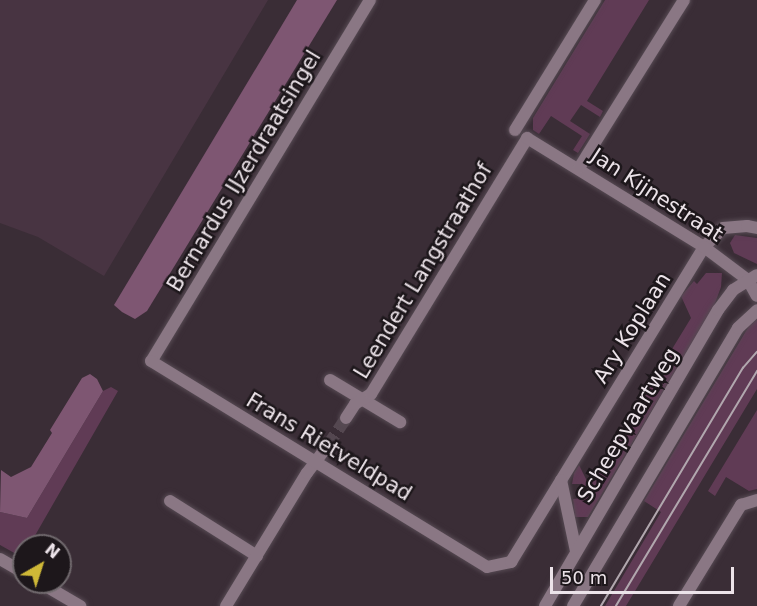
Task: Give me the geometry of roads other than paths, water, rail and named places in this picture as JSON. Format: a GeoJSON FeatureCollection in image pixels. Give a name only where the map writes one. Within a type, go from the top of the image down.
{"type":"FeatureCollection","features":[{"type":"Feature","properties":{"kind":"street","name":"Bernardus IJzerdraatsingel"},"geometry":{"type":"LineString","coordinates":[[151,361],[370,0]]}},
{"type":"Feature","properties":{"kind":"street"},"geometry":{"type":"LineString","coordinates":[[515,130],[595,0]]}},
{"type":"Feature","properties":{"kind":"street"},"geometry":{"type":"LineString","coordinates":[[579,168],[684,0]]}},
{"type":"Feature","properties":{"kind":"street","name":"Jan Kijnestraat"},"geometry":{"type":"LineString","coordinates":[[527,138],[753,277],[757,296]]}},
{"type":"Feature","properties":{"kind":"street","name":"Leendert Langstraathof"},"geometry":{"type":"LineString","coordinates":[[346,418],[355,404],[372,394],[527,138]]}},
{"type":"Feature","properties":{"kind":"street","name":"Ary Koplaan"},"geometry":{"type":"LineString","coordinates":[[487,567],[511,562],[704,247],[723,228],[747,226],[757,228]]}},
{"type":"Feature","properties":{"kind":"street","name":"Scheepvaartweg"},"geometry":{"type":"LineString","coordinates":[[545,606],[718,310],[733,290],[753,277]]}},
{"type":"Feature","properties":{"kind":"street"},"geometry":{"type":"LineString","coordinates":[[573,606],[738,328],[757,310]]}},
{"type":"Feature","properties":{"kind":"street","name":"Frans Rietveldpad"},"geometry":{"type":"LineString","coordinates":[[151,361],[487,567]]}},
{"type":"Feature","properties":{"kind":"street"},"geometry":{"type":"LineString","coordinates":[[330,380],[400,422]]}},
{"type":"Feature","properties":{"kind":"street"},"geometry":{"type":"LineString","coordinates":[[226,606],[328,445]]}},
{"type":"Feature","properties":{"kind":"street"},"geometry":{"type":"LineString","coordinates":[[561,480],[576,551]]}},
{"type":"Feature","properties":{"kind":"street"},"geometry":{"type":"LineString","coordinates":[[679,606],[741,505],[757,500]]}},
{"type":"Feature","properties":{"kind":"street"},"geometry":{"type":"LineString","coordinates":[[170,501],[257,556]]}},
{"type":"Feature","properties":{"kind":"street"},"geometry":{"type":"LineString","coordinates":[[60,594],[80,606]]}},
{"type":"Feature","properties":{"kind":"tunnel"},"geometry":{"type":"LineString","coordinates":[[328,445],[346,418]]}},
{"type":"Feature","properties":{"kind":"tram line"},"geometry":{"type":"LineString","coordinates":[[601,606],[743,368],[757,352]]}},
{"type":"Feature","properties":{"kind":"tram line"},"geometry":{"type":"LineString","coordinates":[[616,606],[757,371]]}}]}
